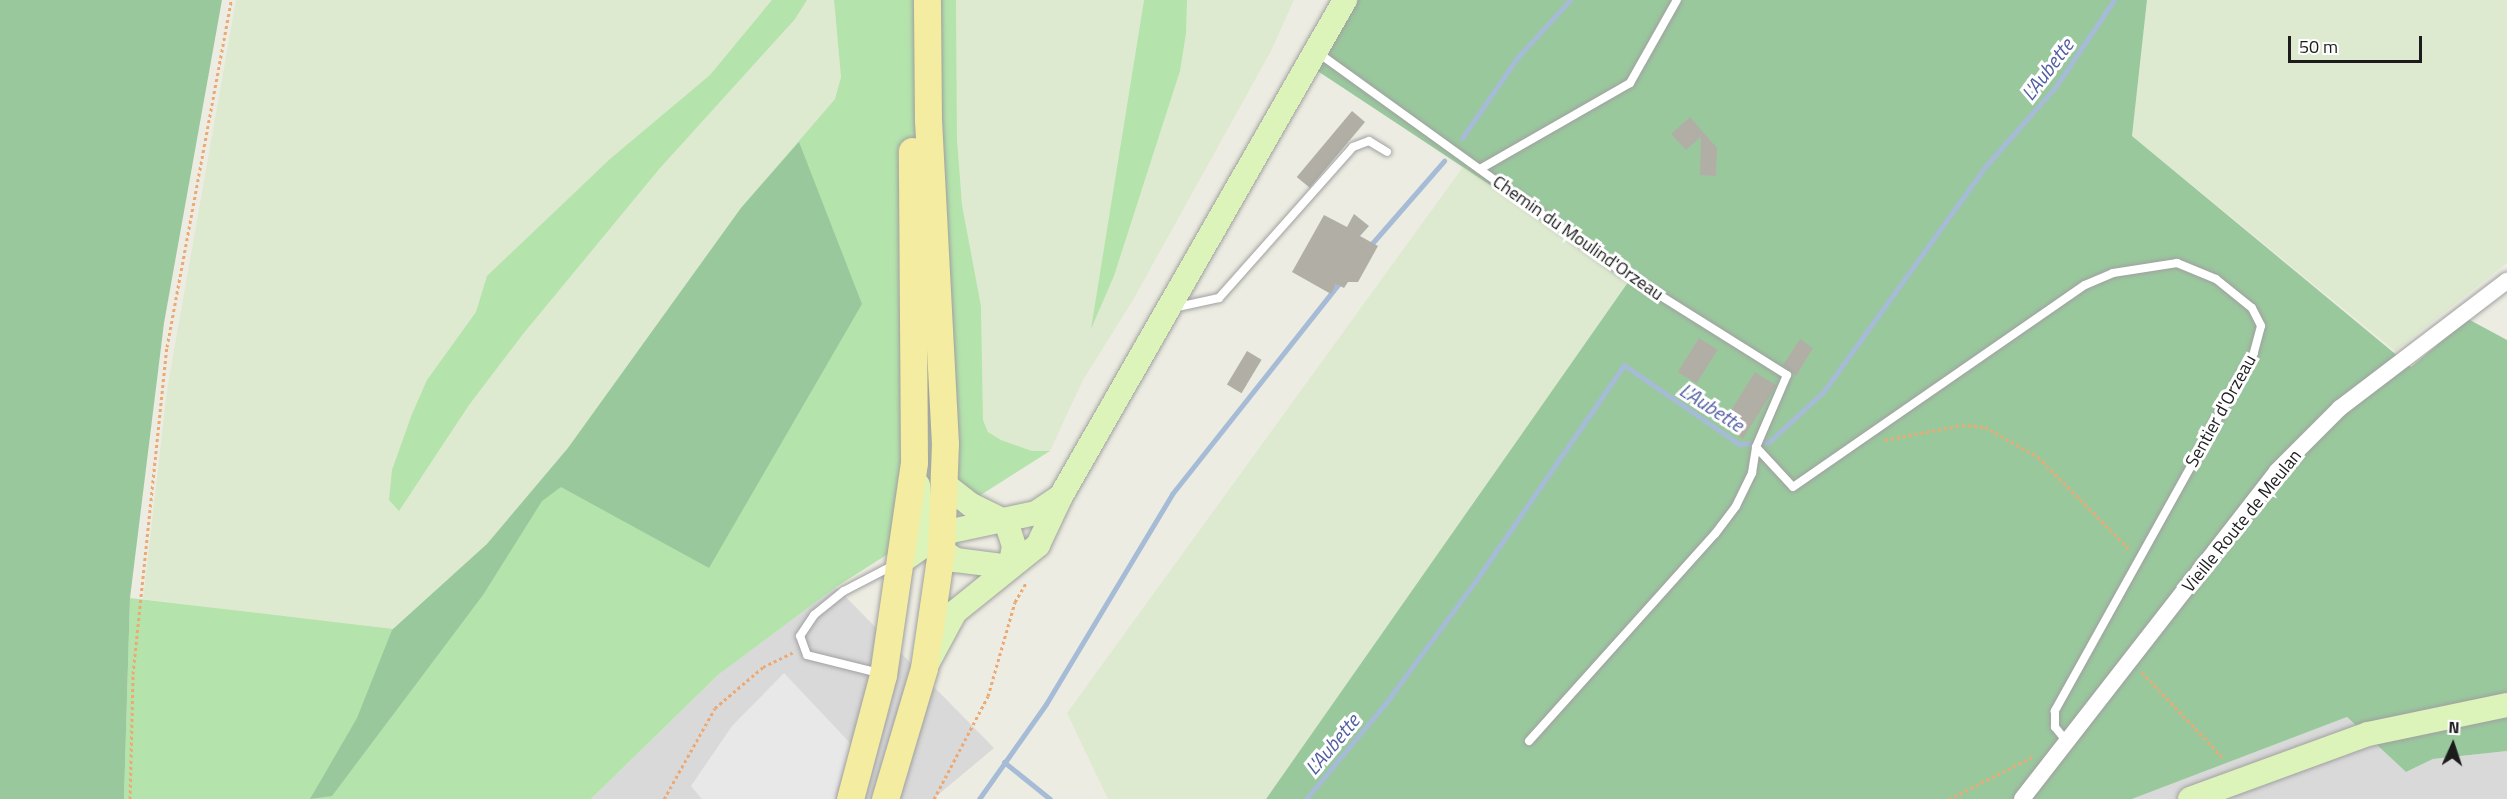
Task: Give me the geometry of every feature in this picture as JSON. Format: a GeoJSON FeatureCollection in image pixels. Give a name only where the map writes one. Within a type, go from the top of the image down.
{"type":"FeatureCollection","features":[{"type":"Feature","properties":{"kind":"main road"},"geometry":{"type":"LineString","coordinates":[[850,799],[883,675],[902,561],[914,462],[912,0]]}},
{"type":"Feature","properties":{"kind":"main road"},"geometry":{"type":"LineString","coordinates":[[885,799],[924,668],[944,484],[928,121],[927,0]]}},
{"type":"Feature","properties":{"kind":"street"},"geometry":{"type":"LineString","coordinates":[[924,668],[951,616],[1021,570],[1038,545],[1061,496],[1345,0]]}},
{"type":"Feature","properties":{"kind":"street","name":"Vieille Route de Meulan"},"geometry":{"type":"LineString","coordinates":[[2022,799],[2293,456],[2340,408],[2507,281]]}},
{"type":"Feature","properties":{"kind":"street"},"geometry":{"type":"LineString","coordinates":[[914,462],[919,471],[921,524],[937,542],[973,565],[1021,570]]}},
{"type":"Feature","properties":{"kind":"street"},"geometry":{"type":"LineString","coordinates":[[944,484],[971,505],[1006,522],[1021,570]]}},
{"type":"Feature","properties":{"kind":"street"},"geometry":{"type":"LineString","coordinates":[[902,561],[937,542],[1036,513],[1061,496]]}},
{"type":"Feature","properties":{"kind":"street"},"geometry":{"type":"LineString","coordinates":[[2190,799],[2368,734],[2507,705]]}},
{"type":"Feature","properties":{"kind":"lane"},"geometry":{"type":"LineString","coordinates":[[1480,169],[1630,83],[1677,0]]}},
{"type":"Feature","properties":{"kind":"lane","name":"Chemin du Moulind'Orzeau"},"geometry":{"type":"LineString","coordinates":[[1315,51],[1621,272],[1787,375],[1756,445]]}},
{"type":"Feature","properties":{"kind":"lane"},"geometry":{"type":"LineString","coordinates":[[1167,309],[1219,298],[1353,147],[1369,141],[1387,152]]}},
{"type":"Feature","properties":{"kind":"lane","name":"Sentier d'Orzeau"},"geometry":{"type":"LineString","coordinates":[[1756,445],[1792,487],[2085,285],[2113,273],[2177,263],[2216,279],[2252,308],[2261,327],[2254,353],[2055,711],[2055,727],[2067,743]]}},
{"type":"Feature","properties":{"kind":"lane"},"geometry":{"type":"LineString","coordinates":[[1529,741],[1715,534],[1736,506],[1752,473],[1756,445]]}},
{"type":"Feature","properties":{"kind":"lane"},"geometry":{"type":"LineString","coordinates":[[883,675],[822,661],[802,649],[800,636],[814,615],[844,591],[902,561]]}},
{"type":"Feature","properties":{"kind":"path"},"geometry":{"type":"LineString","coordinates":[[130,799],[133,674],[167,347],[231,0]]}},
{"type":"Feature","properties":{"kind":"path"},"geometry":{"type":"LineString","coordinates":[[1851,447],[1962,425],[1985,427],[2038,457],[2139,560]]}},
{"type":"Feature","properties":{"kind":"path"},"geometry":{"type":"LineString","coordinates":[[934,799],[988,696],[1015,602],[1021,570]]}},
{"type":"Feature","properties":{"kind":"path"},"geometry":{"type":"LineString","coordinates":[[664,799],[715,708],[763,667],[802,649]]}},
{"type":"Feature","properties":{"kind":"path"},"geometry":{"type":"LineString","coordinates":[[2130,661],[2203,733],[2223,758]]}},
{"type":"Feature","properties":{"kind":"path"},"geometry":{"type":"LineString","coordinates":[[1949,799],[2067,743]]}},
{"type":"Feature","properties":{"kind":"shaded area"},"geometry":{"type":"Polygon","coordinates":[[[836,587],[994,748],[933,799],[591,799],[718,675],[836,587]]]}},
{"type":"Feature","properties":{"kind":"shaded area"},"geometry":{"type":"Polygon","coordinates":[[[784,673],[851,744],[835,799],[702,799],[691,786],[732,726],[784,673]]]}},
{"type":"Feature","properties":{"kind":"shaded area"},"geometry":{"type":"Polygon","coordinates":[[[2347,717],[2406,772],[2433,759],[2507,751],[2507,799],[2132,799],[2347,717]]]}},
{"type":"Feature","properties":{"kind":"green space"},"geometry":{"type":"Polygon","coordinates":[[[0,0],[222,0],[164,323],[130,598],[124,799],[0,799],[0,0]]]}},
{"type":"Feature","properties":{"kind":"green space"},"geometry":{"type":"Polygon","coordinates":[[[236,0],[834,0],[841,77],[835,99],[741,208],[568,448],[487,544],[392,630],[143,599],[167,390],[236,0]]]}},
{"type":"Feature","properties":{"kind":"green space"},"geometry":{"type":"Polygon","coordinates":[[[772,0],[807,0],[795,19],[660,168],[523,334],[469,405],[399,511],[389,500],[392,470],[412,414],[427,380],[476,312],[487,276],[610,159],[710,75],[772,0]]]}},
{"type":"Feature","properties":{"kind":"green space"},"geometry":{"type":"Polygon","coordinates":[[[834,0],[956,0],[957,139],[962,205],[981,306],[983,420],[988,432],[1001,440],[1032,451],[1050,451],[836,587],[718,675],[591,799],[124,799],[130,598],[393,629],[487,544],[568,448],[741,208],[835,99],[841,77],[834,0]]]}},
{"type":"Feature","properties":{"kind":"green space"},"geometry":{"type":"Polygon","coordinates":[[[956,0],[1144,0],[1092,326],[1114,276],[1180,71],[1187,0],[1294,0],[1271,51],[1133,300],[1083,380],[1050,451],[1032,451],[1001,440],[988,432],[983,420],[981,306],[962,205],[957,139],[956,0]]]}},
{"type":"Feature","properties":{"kind":"green space"},"geometry":{"type":"Polygon","coordinates":[[[1144,0],[1187,0],[1186,33],[1180,71],[1114,276],[1091,329],[1144,0]]]}},
{"type":"Feature","properties":{"kind":"green space"},"geometry":{"type":"Polygon","coordinates":[[[1345,0],[2147,0],[2132,136],[2411,367],[2468,319],[2507,340],[2507,751],[2433,759],[2406,772],[2347,717],[2132,799],[1266,799],[1631,278],[1307,64],[1345,0]]]}},
{"type":"Feature","properties":{"kind":"green space"},"geometry":{"type":"Polygon","coordinates":[[[2147,0],[2507,0],[2507,263],[2395,351],[2132,136],[2147,0]]]}},
{"type":"Feature","properties":{"kind":"green space"},"geometry":{"type":"Polygon","coordinates":[[[799,142],[862,304],[709,568],[561,487],[542,501],[483,595],[332,796],[310,799],[357,718],[392,630],[487,544],[568,448],[741,208],[799,142]]]}},
{"type":"Feature","properties":{"kind":"green space"},"geometry":{"type":"Polygon","coordinates":[[[1463,167],[1631,278],[1266,799],[1108,799],[1067,713],[1463,167]]]}},
{"type":"Feature","properties":{"kind":"building"},"geometry":{"type":"Polygon","coordinates":[[[1352,111],[1365,122],[1310,188],[1297,177],[1352,111]]]}},
{"type":"Feature","properties":{"kind":"building"},"geometry":{"type":"Polygon","coordinates":[[[1690,117],[1717,148],[1716,176],[1700,175],[1701,137],[1686,150],[1671,134],[1690,117]]]}},
{"type":"Feature","properties":{"kind":"building"},"geometry":{"type":"Polygon","coordinates":[[[1354,214],[1369,226],[1360,236],[1378,246],[1358,282],[1348,282],[1344,288],[1336,284],[1331,294],[1292,272],[1324,215],[1347,227],[1354,214]]]}},
{"type":"Feature","properties":{"kind":"building"},"geometry":{"type":"Polygon","coordinates":[[[1699,338],[1718,350],[1696,384],[1678,372],[1699,338]]]}},
{"type":"Feature","properties":{"kind":"building"},"geometry":{"type":"Polygon","coordinates":[[[1800,339],[1813,348],[1796,376],[1783,365],[1800,339]]]}},
{"type":"Feature","properties":{"kind":"building"},"geometry":{"type":"Polygon","coordinates":[[[1247,351],[1262,360],[1241,393],[1227,384],[1247,351]]]}},
{"type":"Feature","properties":{"kind":"building"},"geometry":{"type":"Polygon","coordinates":[[[1755,372],[1776,385],[1743,439],[1722,425],[1755,372]]]}},
{"type":"Feature","properties":{"kind":"waterway","name":"L'Aubette"},"geometry":{"type":"LineString","coordinates":[[1462,138],[1517,58],[1570,0]]}},
{"type":"Feature","properties":{"kind":"waterway","name":"L'Aubette"},"geometry":{"type":"LineString","coordinates":[[1306,799],[1385,704],[1479,576],[1624,365],[1739,444],[1769,442],[1824,391],[1984,168],[2056,86],[2114,0]]}},
{"type":"Feature","properties":{"kind":"waterway","name":"L'Aubette"},"geometry":{"type":"LineString","coordinates":[[1368,248],[1444,161]]}},
{"type":"Feature","properties":{"kind":"waterway","name":"L'Aubette"},"geometry":{"type":"LineString","coordinates":[[979,799],[1046,704],[1172,494],[1341,281]]}},
{"type":"Feature","properties":{"kind":"waterway","name":"L'Aubette"},"geometry":{"type":"LineString","coordinates":[[1004,762],[1050,799]]}}]}
